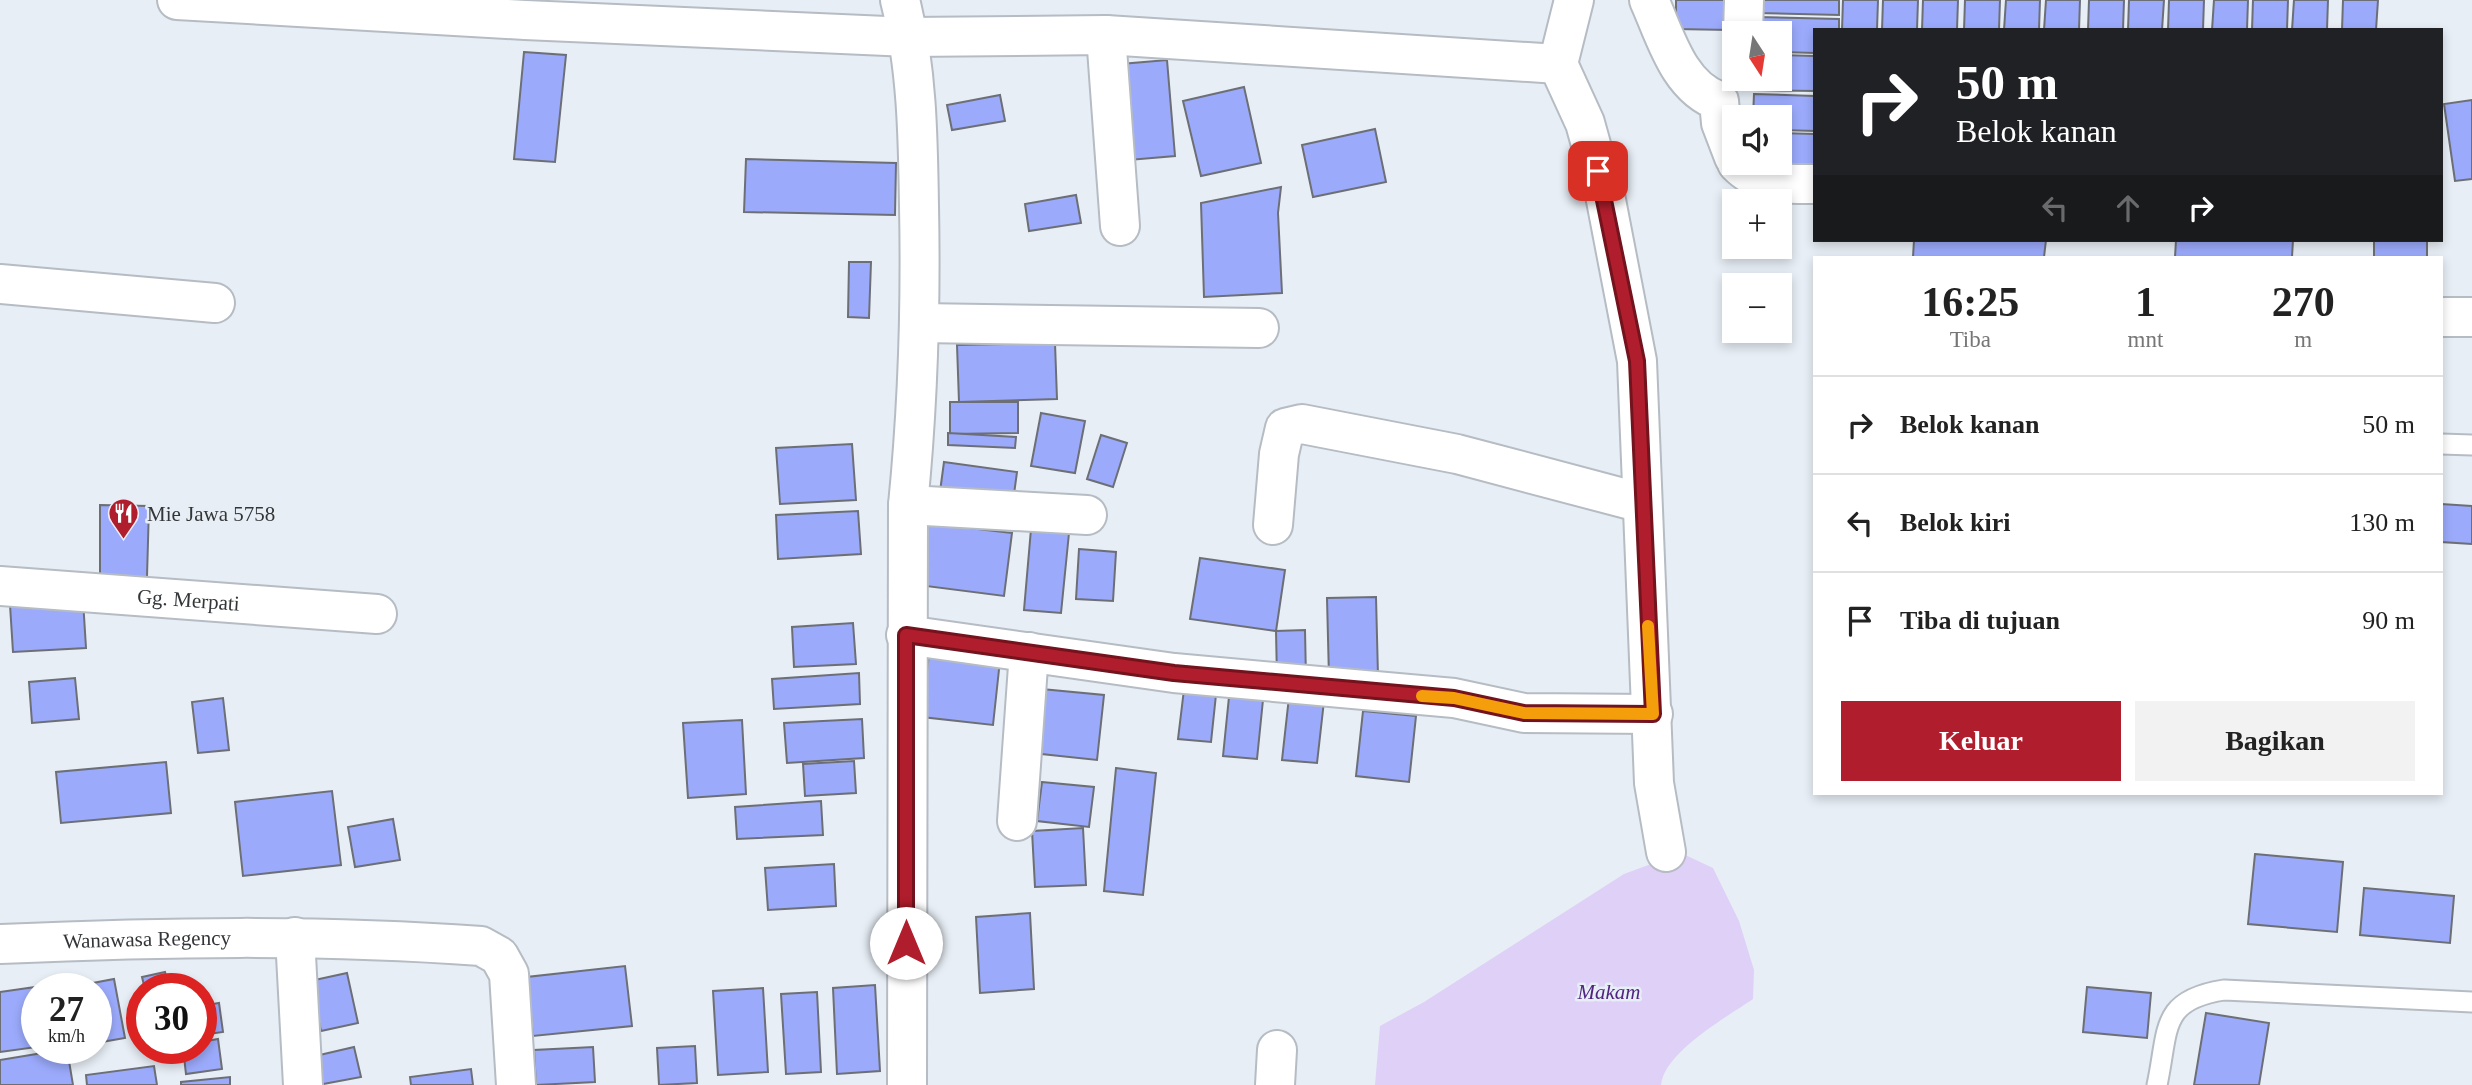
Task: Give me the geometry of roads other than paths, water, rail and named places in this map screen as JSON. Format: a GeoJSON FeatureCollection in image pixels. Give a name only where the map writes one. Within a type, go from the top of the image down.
{"type":"FeatureCollection","features":[{"type":"Feature","properties":{"kind":"street"},"geometry":{"type":"LineString","coordinates":[[177,0],[524,20],[909,37],[1106,35],[1558,64]]}},
{"type":"Feature","properties":{"kind":"street"},"geometry":{"type":"LineString","coordinates":[[900,0],[909,37],[918,162],[919,323],[916,427],[908,505],[906,635],[907,1085]]}},
{"type":"Feature","properties":{"kind":"street"},"geometry":{"type":"LineString","coordinates":[[1574,0],[1558,64],[1585,123],[1605,195],[1637,361],[1654,783],[1666,852]]}},
{"type":"Feature","properties":{"kind":"street"},"geometry":{"type":"LineString","coordinates":[[1649,0],[1684,76],[1708,97],[1725,91]]}},
{"type":"Feature","properties":{"kind":"street"},"geometry":{"type":"LineString","coordinates":[[1743,21],[1744,0]]}},
{"type":"Feature","properties":{"kind":"street"},"geometry":{"type":"LineString","coordinates":[[1106,35],[1120,226]]}},
{"type":"Feature","properties":{"kind":"street"},"geometry":{"type":"LineString","coordinates":[[1749,175],[1770,183],[1813,184]]}},
{"type":"Feature","properties":{"kind":"street"},"geometry":{"type":"LineString","coordinates":[[0,284],[215,303]]}},
{"type":"Feature","properties":{"kind":"street"},"geometry":{"type":"LineString","coordinates":[[2443,317],[2472,317]]}},
{"type":"Feature","properties":{"kind":"street"},"geometry":{"type":"LineString","coordinates":[[919,323],[1259,328]]}},
{"type":"Feature","properties":{"kind":"street"},"geometry":{"type":"LineString","coordinates":[[1273,525],[1279,454],[1285,428],[1302,424],[1457,454],[1642,503]]}},
{"type":"Feature","properties":{"kind":"street"},"geometry":{"type":"LineString","coordinates":[[908,505],[1087,515]]}},
{"type":"Feature","properties":{"kind":"street","name":"Gg. Merpati"},"geometry":{"type":"LineString","coordinates":[[0,586],[377,614]]}},
{"type":"Feature","properties":{"kind":"street"},"geometry":{"type":"LineString","coordinates":[[906,635],[1174,673],[1454,698],[1524,713],[1653,714]]}},
{"type":"Feature","properties":{"kind":"street"},"geometry":{"type":"LineString","coordinates":[[1017,821],[1029,652]]}},
{"type":"Feature","properties":{"kind":"street","name":"Wanawasa Regency"},"geometry":{"type":"LineString","coordinates":[[0,944],[159,937],[295,937],[481,946],[499,956],[509,974],[516,1085]]}},
{"type":"Feature","properties":{"kind":"street"},"geometry":{"type":"LineString","coordinates":[[295,937],[303,1085]]}},
{"type":"Feature","properties":{"kind":"lane"},"geometry":{"type":"LineString","coordinates":[[2443,444],[2472,445]]}},
{"type":"Feature","properties":{"kind":"lane"},"geometry":{"type":"LineString","coordinates":[[2157,1085],[2172,1014],[2185,1001],[2201,994],[2224,990],[2472,1002]]}},
{"type":"Feature","properties":{"kind":"place","name":"Mie Jawa 5758"},"geometry":{"type":"Point","coordinates":[124,541]}},
{"type":"Feature","properties":{"kind":"park label","name":"Makam"},"geometry":{"type":"Point","coordinates":[1609,992]}}]}
